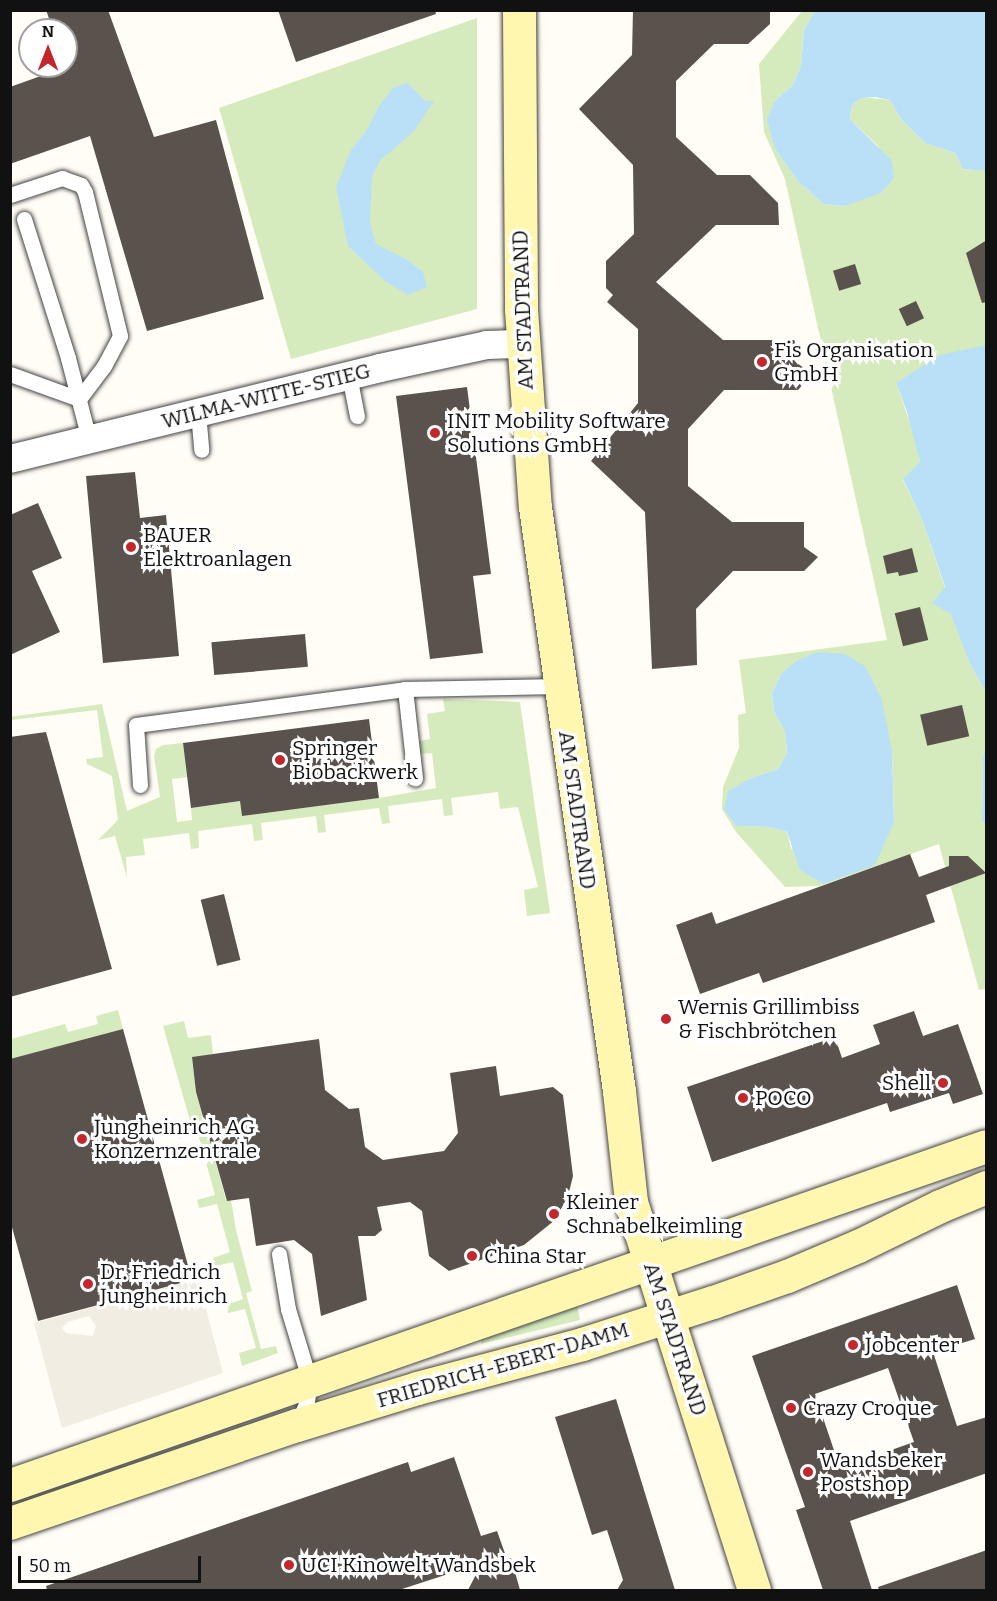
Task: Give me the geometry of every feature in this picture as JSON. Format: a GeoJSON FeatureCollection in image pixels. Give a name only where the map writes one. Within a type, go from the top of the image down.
{"type":"FeatureCollection","features":[{"type":"Feature","properties":{"kind":"main road","name":"AM STADTRAND"},"geometry":{"type":"LineString","coordinates":[[519,10],[523,344],[535,507],[619,1091],[631,1202],[754,1590]]}},
{"type":"Feature","properties":{"kind":"main road","name":"FRIEDRICH-EBERT-DAMM"},"geometry":{"type":"LineString","coordinates":[[10,1485],[987,1146]]}},
{"type":"Feature","properties":{"kind":"main road","name":"FRIEDRICH-EBERT-DAMM"},"geometry":{"type":"LineString","coordinates":[[10,1523],[297,1425],[396,1394],[582,1344],[669,1317],[787,1275],[986,1186]]}},
{"type":"Feature","properties":{"kind":"street","name":"WILMA-WITTE-STIEG"},"geometry":{"type":"LineString","coordinates":[[10,459],[349,375],[487,345],[523,344]]}},
{"type":"Feature","properties":{"kind":"lane"},"geometry":{"type":"LineString","coordinates":[[10,195],[62,177],[72,180],[85,192],[120,336],[104,366],[79,399]]}},
{"type":"Feature","properties":{"kind":"lane"},"geometry":{"type":"LineString","coordinates":[[24,219],[69,358],[89,439]]}},
{"type":"Feature","properties":{"kind":"lane"},"geometry":{"type":"LineString","coordinates":[[10,374],[79,399]]}},
{"type":"Feature","properties":{"kind":"lane"},"geometry":{"type":"LineString","coordinates":[[349,375],[357,416]]}},
{"type":"Feature","properties":{"kind":"lane"},"geometry":{"type":"LineString","coordinates":[[198,412],[201,450]]}},
{"type":"Feature","properties":{"kind":"lane"},"geometry":{"type":"LineString","coordinates":[[140,785],[136,725],[405,688],[559,686]]}},
{"type":"Feature","properties":{"kind":"lane"},"geometry":{"type":"LineString","coordinates":[[405,688],[415,778]]}},
{"type":"Feature","properties":{"kind":"lane"},"geometry":{"type":"LineString","coordinates":[[279,1254],[288,1309],[310,1382],[307,1401],[297,1425]]}},
{"type":"Feature","properties":{"kind":"green space"},"geometry":{"type":"Polygon","coordinates":[[[802,11],[815,11],[804,30],[801,65],[793,85],[775,101],[775,149],[798,181],[823,204],[846,206],[879,147],[850,119],[852,105],[861,97],[890,100],[901,119],[925,143],[955,153],[963,169],[986,171],[986,345],[965,351],[896,383],[916,440],[920,463],[903,480],[922,519],[970,664],[986,692],[982,822],[986,824],[986,989],[979,990],[939,844],[820,886],[785,887],[736,832],[722,809],[723,787],[739,748],[738,715],[746,713],[739,660],[887,640],[785,179],[764,132],[759,64],[802,11]],[[781,674],[772,693],[774,712],[785,731],[787,753],[778,769],[749,779],[736,826],[770,827],[787,832],[791,849],[894,822],[892,750],[781,674]]]}},
{"type":"Feature","properties":{"kind":"green space"},"geometry":{"type":"Polygon","coordinates":[[[477,18],[477,309],[291,359],[219,108],[477,18]]]}},
{"type":"Feature","properties":{"kind":"green space"},"geometry":{"type":"Polygon","coordinates":[[[443,699],[520,702],[550,913],[527,916],[524,890],[538,887],[518,807],[500,809],[498,792],[451,798],[453,815],[444,816],[442,799],[388,806],[390,823],[382,824],[379,808],[324,815],[326,832],[318,833],[316,816],[261,823],[263,840],[254,841],[252,824],[198,831],[199,848],[191,849],[189,833],[143,839],[145,855],[126,857],[127,878],[115,836],[98,840],[118,820],[112,776],[87,764],[86,759],[103,757],[97,710],[11,720],[10,717],[102,704],[127,811],[160,797],[154,756],[156,749],[163,745],[183,743],[187,777],[172,779],[177,822],[192,820],[191,808],[240,801],[242,816],[436,788],[432,753],[421,754],[419,741],[430,739],[427,714],[445,711],[443,699]]]}},
{"type":"Feature","properties":{"kind":"green space"},"geometry":{"type":"Polygon","coordinates":[[[118,1010],[123,1029],[11,1059],[11,1039],[65,1024],[68,1032],[98,1024],[96,1016],[118,1010]]]}},
{"type":"Feature","properties":{"kind":"green space"},"geometry":{"type":"Polygon","coordinates":[[[184,1021],[188,1038],[211,1035],[213,1054],[192,1058],[196,1092],[226,1200],[231,1200],[236,1230],[252,1291],[246,1293],[261,1349],[276,1346],[278,1353],[242,1366],[239,1353],[256,1348],[245,1309],[228,1313],[226,1305],[243,1299],[233,1262],[215,1266],[213,1258],[230,1252],[217,1204],[199,1208],[197,1200],[215,1195],[198,1134],[180,1139],[179,1135],[191,1124],[163,1026],[184,1021]]]}},
{"type":"Feature","properties":{"kind":"green space"},"geometry":{"type":"Polygon","coordinates":[[[577,1305],[580,1320],[481,1344],[481,1338],[577,1305]]]}},
{"type":"Feature","properties":{"kind":"shaded area"},"geometry":{"type":"Polygon","coordinates":[[[198,1279],[223,1373],[62,1428],[34,1323],[198,1279]],[[89,1316],[68,1322],[62,1328],[66,1333],[93,1336],[96,1326],[89,1316]]]}},
{"type":"Feature","properties":{"kind":"water"},"geometry":{"type":"Polygon","coordinates":[[[815,11],[986,11],[986,171],[963,169],[955,153],[925,143],[901,119],[890,100],[875,97],[861,98],[852,105],[850,119],[892,161],[894,178],[881,193],[845,206],[823,204],[798,181],[775,149],[767,119],[775,101],[793,85],[801,65],[804,30],[815,11]]]}},
{"type":"Feature","properties":{"kind":"water"},"geometry":{"type":"Polygon","coordinates":[[[408,83],[425,101],[434,101],[414,131],[380,161],[372,177],[370,223],[376,244],[408,260],[423,272],[427,287],[408,295],[385,281],[348,246],[336,188],[351,150],[367,130],[379,106],[394,87],[408,83]]]}},
{"type":"Feature","properties":{"kind":"water"},"geometry":{"type":"Polygon","coordinates":[[[986,345],[986,692],[970,664],[951,614],[932,603],[945,587],[922,519],[903,479],[920,462],[907,412],[896,383],[940,355],[986,345]]]}},
{"type":"Feature","properties":{"kind":"water"},"geometry":{"type":"Polygon","coordinates":[[[817,652],[845,654],[865,666],[881,697],[892,750],[894,822],[875,865],[823,884],[800,870],[787,832],[770,827],[736,826],[724,809],[728,791],[749,779],[778,769],[787,753],[785,731],[774,712],[772,693],[781,674],[796,661],[817,652]]]}},
{"type":"Feature","properties":{"kind":"water"},"geometry":{"type":"Polygon","coordinates":[[[986,749],[986,824],[982,822],[983,755],[986,749]]]}},
{"type":"Feature","properties":{"kind":"building"},"geometry":{"type":"Polygon","coordinates":[[[46,10],[108,10],[154,137],[216,120],[264,299],[147,331],[90,136],[10,164],[10,87],[35,78],[78,78],[78,18],[49,18],[46,10]]]}},
{"type":"Feature","properties":{"kind":"building"},"geometry":{"type":"Polygon","coordinates":[[[278,10],[435,10],[436,14],[296,62],[278,10]]]}},
{"type":"Feature","properties":{"kind":"building"},"geometry":{"type":"Polygon","coordinates":[[[633,10],[770,10],[770,24],[748,44],[714,44],[676,81],[676,137],[717,175],[750,175],[778,203],[779,225],[716,225],[656,282],[723,340],[797,340],[797,363],[812,374],[798,390],[724,390],[688,429],[688,486],[732,522],[804,522],[804,547],[818,557],[804,571],[733,571],[696,609],[697,665],[652,669],[645,512],[591,461],[638,403],[638,329],[607,302],[613,295],[606,288],[606,261],[634,234],[633,165],[579,109],[632,55],[633,10]]]}},
{"type":"Feature","properties":{"kind":"building"},"geometry":{"type":"Polygon","coordinates":[[[987,240],[987,302],[982,303],[966,253],[987,240]]]}},
{"type":"Feature","properties":{"kind":"building"},"geometry":{"type":"Polygon","coordinates":[[[855,264],[861,284],[839,291],[833,271],[855,264]]]}},
{"type":"Feature","properties":{"kind":"building"},"geometry":{"type":"Polygon","coordinates":[[[916,301],[924,318],[907,326],[899,309],[916,301]]]}},
{"type":"Feature","properties":{"kind":"building"},"geometry":{"type":"Polygon","coordinates":[[[467,387],[491,574],[473,576],[483,653],[430,659],[396,396],[467,387]]]}},
{"type":"Feature","properties":{"kind":"building","name":"BAUER Elektroanlagen"},"geometry":{"type":"Polygon","coordinates":[[[135,472],[140,518],[166,515],[179,656],[103,663],[86,476],[135,472]]]}},
{"type":"Feature","properties":{"kind":"building"},"geometry":{"type":"Polygon","coordinates":[[[38,503],[62,558],[32,571],[60,632],[10,655],[10,515],[38,503]]]}},
{"type":"Feature","properties":{"kind":"building"},"geometry":{"type":"Polygon","coordinates":[[[912,548],[918,572],[899,576],[898,572],[887,574],[883,556],[912,548]]]}},
{"type":"Feature","properties":{"kind":"building"},"geometry":{"type":"Polygon","coordinates":[[[920,607],[928,640],[903,646],[895,613],[920,607]]]}},
{"type":"Feature","properties":{"kind":"building"},"geometry":{"type":"Polygon","coordinates":[[[305,634],[308,667],[214,675],[211,642],[305,634]]]}},
{"type":"Feature","properties":{"kind":"building"},"geometry":{"type":"Polygon","coordinates":[[[962,705],[969,736],[927,746],[920,715],[962,705]]]}},
{"type":"Feature","properties":{"kind":"building","name":"Springer Biobackwerk"},"geometry":{"type":"Polygon","coordinates":[[[369,719],[379,798],[242,816],[240,801],[191,808],[183,743],[369,719]]]}},
{"type":"Feature","properties":{"kind":"building"},"geometry":{"type":"Polygon","coordinates":[[[46,732],[112,969],[10,997],[10,737],[46,732]]]}},
{"type":"Feature","properties":{"kind":"building"},"geometry":{"type":"Polygon","coordinates":[[[910,854],[919,877],[949,866],[949,856],[968,856],[986,873],[926,895],[935,922],[763,983],[759,973],[700,994],[676,925],[712,912],[716,924],[910,854]]]}},
{"type":"Feature","properties":{"kind":"building"},"geometry":{"type":"Polygon","coordinates":[[[224,894],[240,960],[217,966],[201,900],[224,894]]]}},
{"type":"Feature","properties":{"kind":"building"},"geometry":{"type":"Polygon","coordinates":[[[914,1011],[923,1036],[958,1024],[983,1094],[953,1104],[949,1093],[890,1112],[887,1103],[712,1162],[687,1087],[835,1037],[842,1058],[880,1044],[873,1025],[914,1011]]]}},
{"type":"Feature","properties":{"kind":"building","name":"Jungheinrich AG Konzernzentrale"},"geometry":{"type":"Polygon","coordinates":[[[123,1029],[192,1280],[38,1321],[10,1220],[10,1059],[123,1029]]]}},
{"type":"Feature","properties":{"kind":"building"},"geometry":{"type":"Polygon","coordinates":[[[319,1039],[325,1090],[349,1109],[359,1108],[365,1147],[383,1160],[444,1151],[458,1133],[450,1073],[496,1066],[500,1096],[553,1087],[563,1095],[573,1176],[568,1196],[555,1220],[524,1245],[449,1271],[429,1256],[422,1211],[410,1202],[377,1207],[382,1230],[375,1236],[358,1236],[367,1300],[321,1316],[312,1254],[294,1240],[256,1246],[249,1198],[227,1201],[196,1092],[192,1057],[319,1039]]]}},
{"type":"Feature","properties":{"kind":"building"},"geometry":{"type":"Polygon","coordinates":[[[957,1285],[975,1339],[933,1352],[957,1426],[987,1417],[987,1473],[850,1521],[872,1590],[823,1590],[796,1510],[805,1507],[752,1356],[957,1285]],[[888,1368],[815,1394],[840,1468],[914,1442],[888,1368]]]}},
{"type":"Feature","properties":{"kind":"building"},"geometry":{"type":"Polygon","coordinates":[[[616,1399],[675,1590],[617,1590],[623,1580],[607,1530],[592,1535],[555,1417],[616,1399]]]}},
{"type":"Feature","properties":{"kind":"building"},"geometry":{"type":"Polygon","coordinates":[[[454,1457],[481,1536],[497,1531],[507,1559],[511,1558],[520,1590],[468,1590],[482,1563],[399,1590],[47,1590],[46,1586],[408,1462],[411,1472],[454,1457]]]}},
{"type":"Feature","properties":{"kind":"building"},"geometry":{"type":"Polygon","coordinates":[[[987,1550],[987,1590],[879,1590],[878,1587],[987,1550]]]}},
{"type":"Feature","properties":{"kind":"place","name":"Fis Organisation GmbH"},"geometry":{"type":"Point","coordinates":[762,362]}},
{"type":"Feature","properties":{"kind":"place","name":"INIT Mobility Software Solutions GmbH"},"geometry":{"type":"Point","coordinates":[435,433]}},
{"type":"Feature","properties":{"kind":"place","name":"BAUER Elektroanlagen"},"geometry":{"type":"Point","coordinates":[131,547]}},
{"type":"Feature","properties":{"kind":"place","name":"Springer Biobackwerk"},"geometry":{"type":"Point","coordinates":[280,760]}},
{"type":"Feature","properties":{"kind":"place","name":"Wernis Grillimbiss & Fischbrötchen"},"geometry":{"type":"Point","coordinates":[666,1019]}},
{"type":"Feature","properties":{"kind":"place","name":"Shell"},"geometry":{"type":"Point","coordinates":[943,1083]}},
{"type":"Feature","properties":{"kind":"place","name":"POCO"},"geometry":{"type":"Point","coordinates":[743,1098]}},
{"type":"Feature","properties":{"kind":"place","name":"Jungheinrich AG Konzernzentrale"},"geometry":{"type":"Point","coordinates":[82,1139]}},
{"type":"Feature","properties":{"kind":"place","name":"Kleiner Schnabelkeimling"},"geometry":{"type":"Point","coordinates":[554,1214]}},
{"type":"Feature","properties":{"kind":"place","name":"China Star"},"geometry":{"type":"Point","coordinates":[472,1256]}},
{"type":"Feature","properties":{"kind":"place","name":"Dr. Friedrich Jungheinrich"},"geometry":{"type":"Point","coordinates":[88,1284]}},
{"type":"Feature","properties":{"kind":"place","name":"Jobcenter"},"geometry":{"type":"Point","coordinates":[853,1345]}},
{"type":"Feature","properties":{"kind":"place","name":"Crazy Croque"},"geometry":{"type":"Point","coordinates":[791,1408]}},
{"type":"Feature","properties":{"kind":"place","name":"Wandsbeker Postshop"},"geometry":{"type":"Point","coordinates":[808,1472]}},
{"type":"Feature","properties":{"kind":"place","name":"UCI Kinowelt Wandsbek"},"geometry":{"type":"Point","coordinates":[289,1565]}}]}
